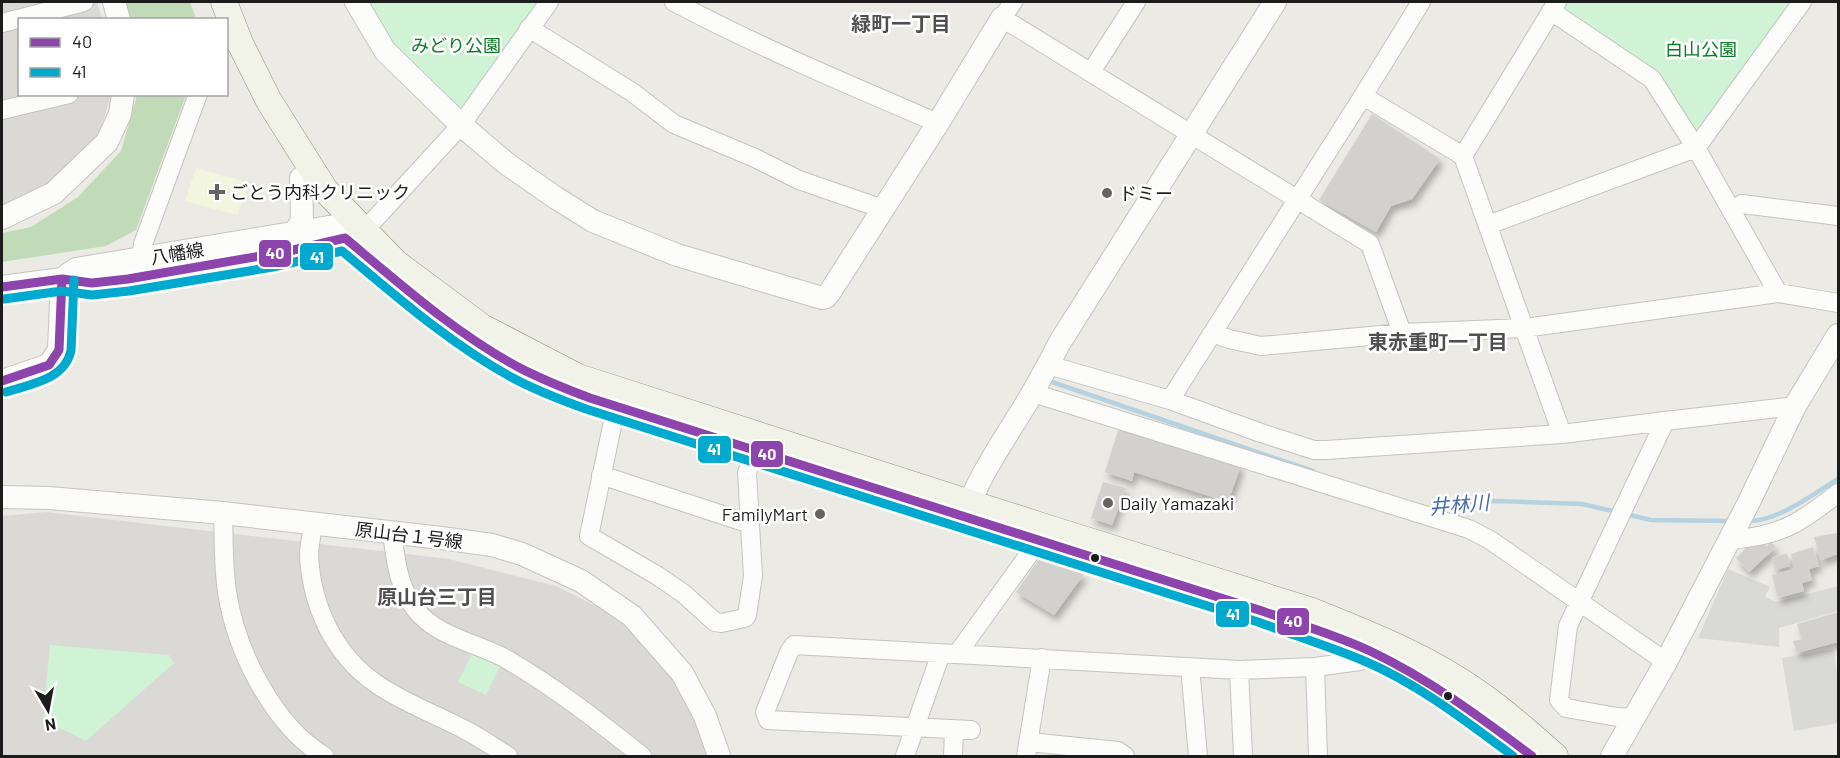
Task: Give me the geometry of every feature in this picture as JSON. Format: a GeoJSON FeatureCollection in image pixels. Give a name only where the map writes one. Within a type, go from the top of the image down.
{"type":"FeatureCollection","features":[{"type":"Feature","properties":{"kind":"main road"},"geometry":{"type":"LineString","coordinates":[[207,2],[212,18]]}},
{"type":"Feature","properties":{"kind":"main road"},"geometry":{"type":"LineString","coordinates":[[224,2],[240,43],[269,101],[351,228]]}},
{"type":"Feature","properties":{"kind":"main road"},"geometry":{"type":"LineString","coordinates":[[228,56],[280,150],[301,178],[351,228],[403,287],[464,332],[517,366],[555,385],[619,399],[967,510],[1262,611],[1425,661],[1480,694],[1555,756]]}},
{"type":"Feature","properties":{"kind":"main road"},"geometry":{"type":"LineString","coordinates":[[619,399],[755,451],[967,510]]}},
{"type":"Feature","properties":{"kind":"main road"},"geometry":{"type":"LineString","coordinates":[[1373,644],[1466,706],[1532,756]]}},
{"type":"Feature","properties":{"kind":"street"},"geometry":{"type":"LineString","coordinates":[[22,18],[84,2]]}},
{"type":"Feature","properties":{"kind":"street"},"geometry":{"type":"LineString","coordinates":[[114,2],[118,18]]}},
{"type":"Feature","properties":{"kind":"street"},"geometry":{"type":"LineString","coordinates":[[356,2],[386,51],[461,125],[507,164],[593,221],[677,255],[822,298],[830,292],[1008,10],[1091,72],[1370,244],[1402,333]]}},
{"type":"Feature","properties":{"kind":"street"},"geometry":{"type":"LineString","coordinates":[[351,228],[461,125],[549,2]]}},
{"type":"Feature","properties":{"kind":"street"},"geometry":{"type":"LineString","coordinates":[[674,2],[717,25],[821,73],[938,123]]}},
{"type":"Feature","properties":{"kind":"street"},"geometry":{"type":"LineString","coordinates":[[1091,72],[1136,2]]}},
{"type":"Feature","properties":{"kind":"street"},"geometry":{"type":"LineString","coordinates":[[967,510],[988,465],[1048,365],[1275,2]]}},
{"type":"Feature","properties":{"kind":"street"},"geometry":{"type":"LineString","coordinates":[[1170,400],[1298,201],[1421,2]]}},
{"type":"Feature","properties":{"kind":"street"},"geometry":{"type":"LineString","coordinates":[[1488,225],[1696,148],[1802,2]]}},
{"type":"Feature","properties":{"kind":"street"},"geometry":{"type":"LineString","coordinates":[[1463,156],[1554,6],[1652,79],[1696,148],[1778,293]]}},
{"type":"Feature","properties":{"kind":"street"},"geometry":{"type":"LineString","coordinates":[[2,23],[18,19]]}},
{"type":"Feature","properties":{"kind":"street"},"geometry":{"type":"LineString","coordinates":[[529,28],[632,92],[674,124],[755,158],[799,180],[883,209]]}},
{"type":"Feature","properties":{"kind":"street"},"geometry":{"type":"LineString","coordinates":[[2,110],[61,96]]}},
{"type":"Feature","properties":{"kind":"street"},"geometry":{"type":"LineString","coordinates":[[2,218],[54,192],[107,142],[120,114],[123,96]]}},
{"type":"Feature","properties":{"kind":"street"},"geometry":{"type":"LineString","coordinates":[[141,258],[143,244],[197,96]]}},
{"type":"Feature","properties":{"kind":"street"},"geometry":{"type":"LineString","coordinates":[[1363,96],[1463,156],[1562,434]]}},
{"type":"Feature","properties":{"kind":"street"},"geometry":{"type":"LineString","coordinates":[[294,233],[302,221],[301,178]]}},
{"type":"Feature","properties":{"kind":"street"},"geometry":{"type":"LineString","coordinates":[[1731,211],[1742,204],[1839,216]]}},
{"type":"Feature","properties":{"kind":"street","name":"八幡線"},"geometry":{"type":"LineString","coordinates":[[62,279],[75,269],[294,233],[351,228]]}},
{"type":"Feature","properties":{"kind":"street","name":"八幡線"},"geometry":{"type":"LineString","coordinates":[[2,287],[62,279],[70,282],[93,283],[309,249],[351,228]]}},
{"type":"Feature","properties":{"kind":"street"},"geometry":{"type":"LineString","coordinates":[[2,381],[49,364],[59,350],[62,279]]}},
{"type":"Feature","properties":{"kind":"street"},"geometry":{"type":"LineString","coordinates":[[1213,333],[1261,346],[1402,333],[1524,328],[1778,293],[1839,303]]}},
{"type":"Feature","properties":{"kind":"street"},"geometry":{"type":"LineString","coordinates":[[1612,756],[1636,718],[1666,662],[1748,504],[1795,406],[1839,335]]}},
{"type":"Feature","properties":{"kind":"street"},"geometry":{"type":"LineString","coordinates":[[1048,365],[1170,400],[1314,450],[1562,434],[1795,406]]}},
{"type":"Feature","properties":{"kind":"street"},"geometry":{"type":"LineString","coordinates":[[1033,393],[1469,529],[1490,540],[1666,662]]}},
{"type":"Feature","properties":{"kind":"street"},"geometry":{"type":"LineString","coordinates":[[619,399],[589,536],[658,576],[684,594],[715,622],[745,618],[747,615],[753,576],[747,473],[755,451]]}},
{"type":"Feature","properties":{"kind":"street"},"geometry":{"type":"LineString","coordinates":[[1636,718],[1566,708],[1559,700],[1568,626],[1665,421]]}},
{"type":"Feature","properties":{"kind":"street"},"geometry":{"type":"LineString","coordinates":[[602,475],[750,524]]}},
{"type":"Feature","properties":{"kind":"street"},"geometry":{"type":"LineString","coordinates":[[1731,537],[1759,538],[1775,533],[1791,526],[1839,493]]}},
{"type":"Feature","properties":{"kind":"street","name":"原山台１号線"},"geometry":{"type":"LineString","coordinates":[[2,497],[48,498],[223,513],[492,545],[522,554],[581,581],[632,616],[681,673],[705,716],[719,756]]}},
{"type":"Feature","properties":{"kind":"street"},"geometry":{"type":"LineString","coordinates":[[223,513],[227,591],[247,660],[266,696],[290,727],[324,756]]}},
{"type":"Feature","properties":{"kind":"street"},"geometry":{"type":"LineString","coordinates":[[313,524],[309,555],[315,594],[327,630],[350,661],[374,683],[471,733],[508,756]]}},
{"type":"Feature","properties":{"kind":"street"},"geometry":{"type":"LineString","coordinates":[[392,533],[397,570],[405,593],[417,612],[435,627],[507,659],[588,713],[642,756]]}},
{"type":"Feature","properties":{"kind":"street"},"geometry":{"type":"LineString","coordinates":[[905,756],[949,654],[1042,535]]}},
{"type":"Feature","properties":{"kind":"street"},"geometry":{"type":"LineString","coordinates":[[953,756],[962,730],[768,720],[765,712],[789,652],[795,645],[1239,670],[1360,661],[1373,644]]}},
{"type":"Feature","properties":{"kind":"street"},"geometry":{"type":"LineString","coordinates":[[1042,658],[1028,749],[1118,751],[1125,756]]}},
{"type":"Feature","properties":{"kind":"street"},"geometry":{"type":"LineString","coordinates":[[1315,666],[1318,756]]}},
{"type":"Feature","properties":{"kind":"street"},"geometry":{"type":"LineString","coordinates":[[1190,667],[1198,756]]}},
{"type":"Feature","properties":{"kind":"street"},"geometry":{"type":"LineString","coordinates":[[1239,670],[1244,756]]}},
{"type":"Feature","properties":{"kind":"shaded area"},"geometry":{"type":"Polygon","coordinates":[[[2,2],[97,2],[102,18],[18,18],[18,96],[111,96],[99,134],[52,184],[2,211],[2,2]]]}},
{"type":"Feature","properties":{"kind":"shaded area","name":"ごとう内科クリニック"},"geometry":{"type":"Polygon","coordinates":[[[196,168],[250,183],[237,215],[185,201],[196,168]]]}},
{"type":"Feature","properties":{"kind":"shaded area"},"geometry":{"type":"Polygon","coordinates":[[[46,512],[449,559],[556,586],[598,607],[639,636],[671,669],[711,756],[2,756],[2,516],[46,512]]]}},
{"type":"Feature","properties":{"kind":"shaded area"},"geometry":{"type":"Polygon","coordinates":[[[1728,569],[1770,587],[1765,597],[1777,602],[1838,586],[1838,611],[1779,628],[1779,647],[1698,638],[1728,569]]]}},
{"type":"Feature","properties":{"kind":"shaded area"},"geometry":{"type":"Polygon","coordinates":[[[1834,649],[1838,685],[1838,723],[1794,731],[1782,658],[1834,649]]]}},
{"type":"Feature","properties":{"kind":"green space"},"geometry":{"type":"Polygon","coordinates":[[[124,2],[190,2],[196,18],[130,18],[124,2]]]}},
{"type":"Feature","properties":{"kind":"green space","name":"みどり公園"},"geometry":{"type":"Polygon","coordinates":[[[367,2],[542,2],[464,109],[459,110],[394,45],[367,2]]]}},
{"type":"Feature","properties":{"kind":"green space","name":"白山公園"},"geometry":{"type":"Polygon","coordinates":[[[1568,2],[1795,2],[1697,137],[1662,76],[1561,13],[1568,2]]]}},
{"type":"Feature","properties":{"kind":"green space"},"geometry":{"type":"Polygon","coordinates":[[[137,96],[186,96],[136,230],[106,246],[2,262],[2,233],[31,227],[78,197],[121,151],[137,96]]]}},
{"type":"Feature","properties":{"kind":"green space"},"geometry":{"type":"Polygon","coordinates":[[[50,645],[169,655],[174,663],[86,741],[43,720],[50,645]]]}},
{"type":"Feature","properties":{"kind":"green space"},"geometry":{"type":"Polygon","coordinates":[[[474,650],[501,664],[486,695],[458,682],[474,650]]]}},
{"type":"Feature","properties":{"kind":"building"},"geometry":{"type":"Polygon","coordinates":[[[1372,114],[1440,159],[1412,199],[1391,206],[1376,232],[1319,200],[1372,114]]]}},
{"type":"Feature","properties":{"kind":"building"},"geometry":{"type":"Polygon","coordinates":[[[1119,427],[1241,465],[1228,502],[1134,472],[1132,481],[1105,472],[1119,427]]]}},
{"type":"Feature","properties":{"kind":"building","name":"Daily Yamazaki"},"geometry":{"type":"Polygon","coordinates":[[[1103,482],[1126,488],[1112,525],[1091,518],[1103,482]]]}},
{"type":"Feature","properties":{"kind":"building"},"geometry":{"type":"Polygon","coordinates":[[[1837,533],[1838,554],[1821,560],[1814,537],[1837,533]]]}},
{"type":"Feature","properties":{"kind":"building"},"geometry":{"type":"Polygon","coordinates":[[[1771,542],[1776,547],[1749,572],[1736,558],[1749,545],[1751,548],[1755,544],[1763,543],[1767,546],[1771,542]]]}},
{"type":"Feature","properties":{"kind":"building"},"geometry":{"type":"Polygon","coordinates":[[[1813,547],[1819,566],[1809,569],[1812,580],[1802,583],[1804,591],[1778,598],[1772,575],[1795,569],[1791,554],[1813,547]]]}},
{"type":"Feature","properties":{"kind":"building"},"geometry":{"type":"Polygon","coordinates":[[[1787,553],[1790,566],[1775,570],[1772,558],[1787,553]]]}},
{"type":"Feature","properties":{"kind":"building"},"geometry":{"type":"Polygon","coordinates":[[[1039,559],[1084,574],[1054,615],[1016,592],[1039,559]]]}},
{"type":"Feature","properties":{"kind":"building"},"geometry":{"type":"Polygon","coordinates":[[[1838,612],[1838,642],[1797,653],[1793,641],[1802,639],[1797,624],[1838,612]]]}},
{"type":"Feature","properties":{"kind":"waterway","name":"井林川"},"geometry":{"type":"LineString","coordinates":[[1052,382],[1313,471]]}},
{"type":"Feature","properties":{"kind":"waterway","name":"井林川"},"geometry":{"type":"LineString","coordinates":[[1748,521],[1771,517],[1783,512],[1838,479]]}},
{"type":"Feature","properties":{"kind":"waterway","name":"井林川"},"geometry":{"type":"LineString","coordinates":[[1432,510],[1494,501],[1582,504],[1617,512]]}},
{"type":"Feature","properties":{"kind":"waterway","name":"井林川"},"geometry":{"type":"LineString","coordinates":[[1625,514],[1651,520],[1730,521]]}},
{"type":"Feature","properties":{"kind":"transit line","name":"40"},"geometry":{"type":"LineString","coordinates":[[2,287],[62,279],[92,283],[128,279],[289,251],[345,238],[407,290],[472,339],[518,367],[545,380],[590,398],[1262,611],[1344,640],[1392,662],[1433,686],[1532,756]]}},
{"type":"Feature","properties":{"kind":"transit line","name":"41"},"geometry":{"type":"LineString","coordinates":[[4,299],[62,291],[92,295],[129,291],[273,267],[342,251],[403,302],[466,349],[511,377],[539,390],[586,409],[1258,622],[1336,650],[1382,669],[1422,691],[1513,756]]}},
{"type":"Feature","properties":{"kind":"transit line","name":"40"},"geometry":{"type":"LineString","coordinates":[[2,381],[49,365],[59,350],[62,279]]}},
{"type":"Feature","properties":{"kind":"transit line","name":"41"},"geometry":{"type":"LineString","coordinates":[[6,392],[54,375],[67,361],[71,351],[74,280]]}},
{"type":"Feature","properties":{"kind":"place","name":"ごとう内科クリニック"},"geometry":{"type":"Point","coordinates":[217,192]}},
{"type":"Feature","properties":{"kind":"place","name":"ドミー"},"geometry":{"type":"Point","coordinates":[1107,193]}},
{"type":"Feature","properties":{"kind":"place","name":"Daily Yamazaki"},"geometry":{"type":"Point","coordinates":[1108,503]}},
{"type":"Feature","properties":{"kind":"place","name":"FamilyMart"},"geometry":{"type":"Point","coordinates":[820,514]}},
{"type":"Feature","properties":{"kind":"district","name":"緑町一丁目"},"geometry":{"type":"Point","coordinates":[901,23]}},
{"type":"Feature","properties":{"kind":"district","name":"東赤重町一丁目"},"geometry":{"type":"Point","coordinates":[1438,341]}},
{"type":"Feature","properties":{"kind":"district","name":"原山台三丁目"},"geometry":{"type":"Point","coordinates":[437,596]}}]}
